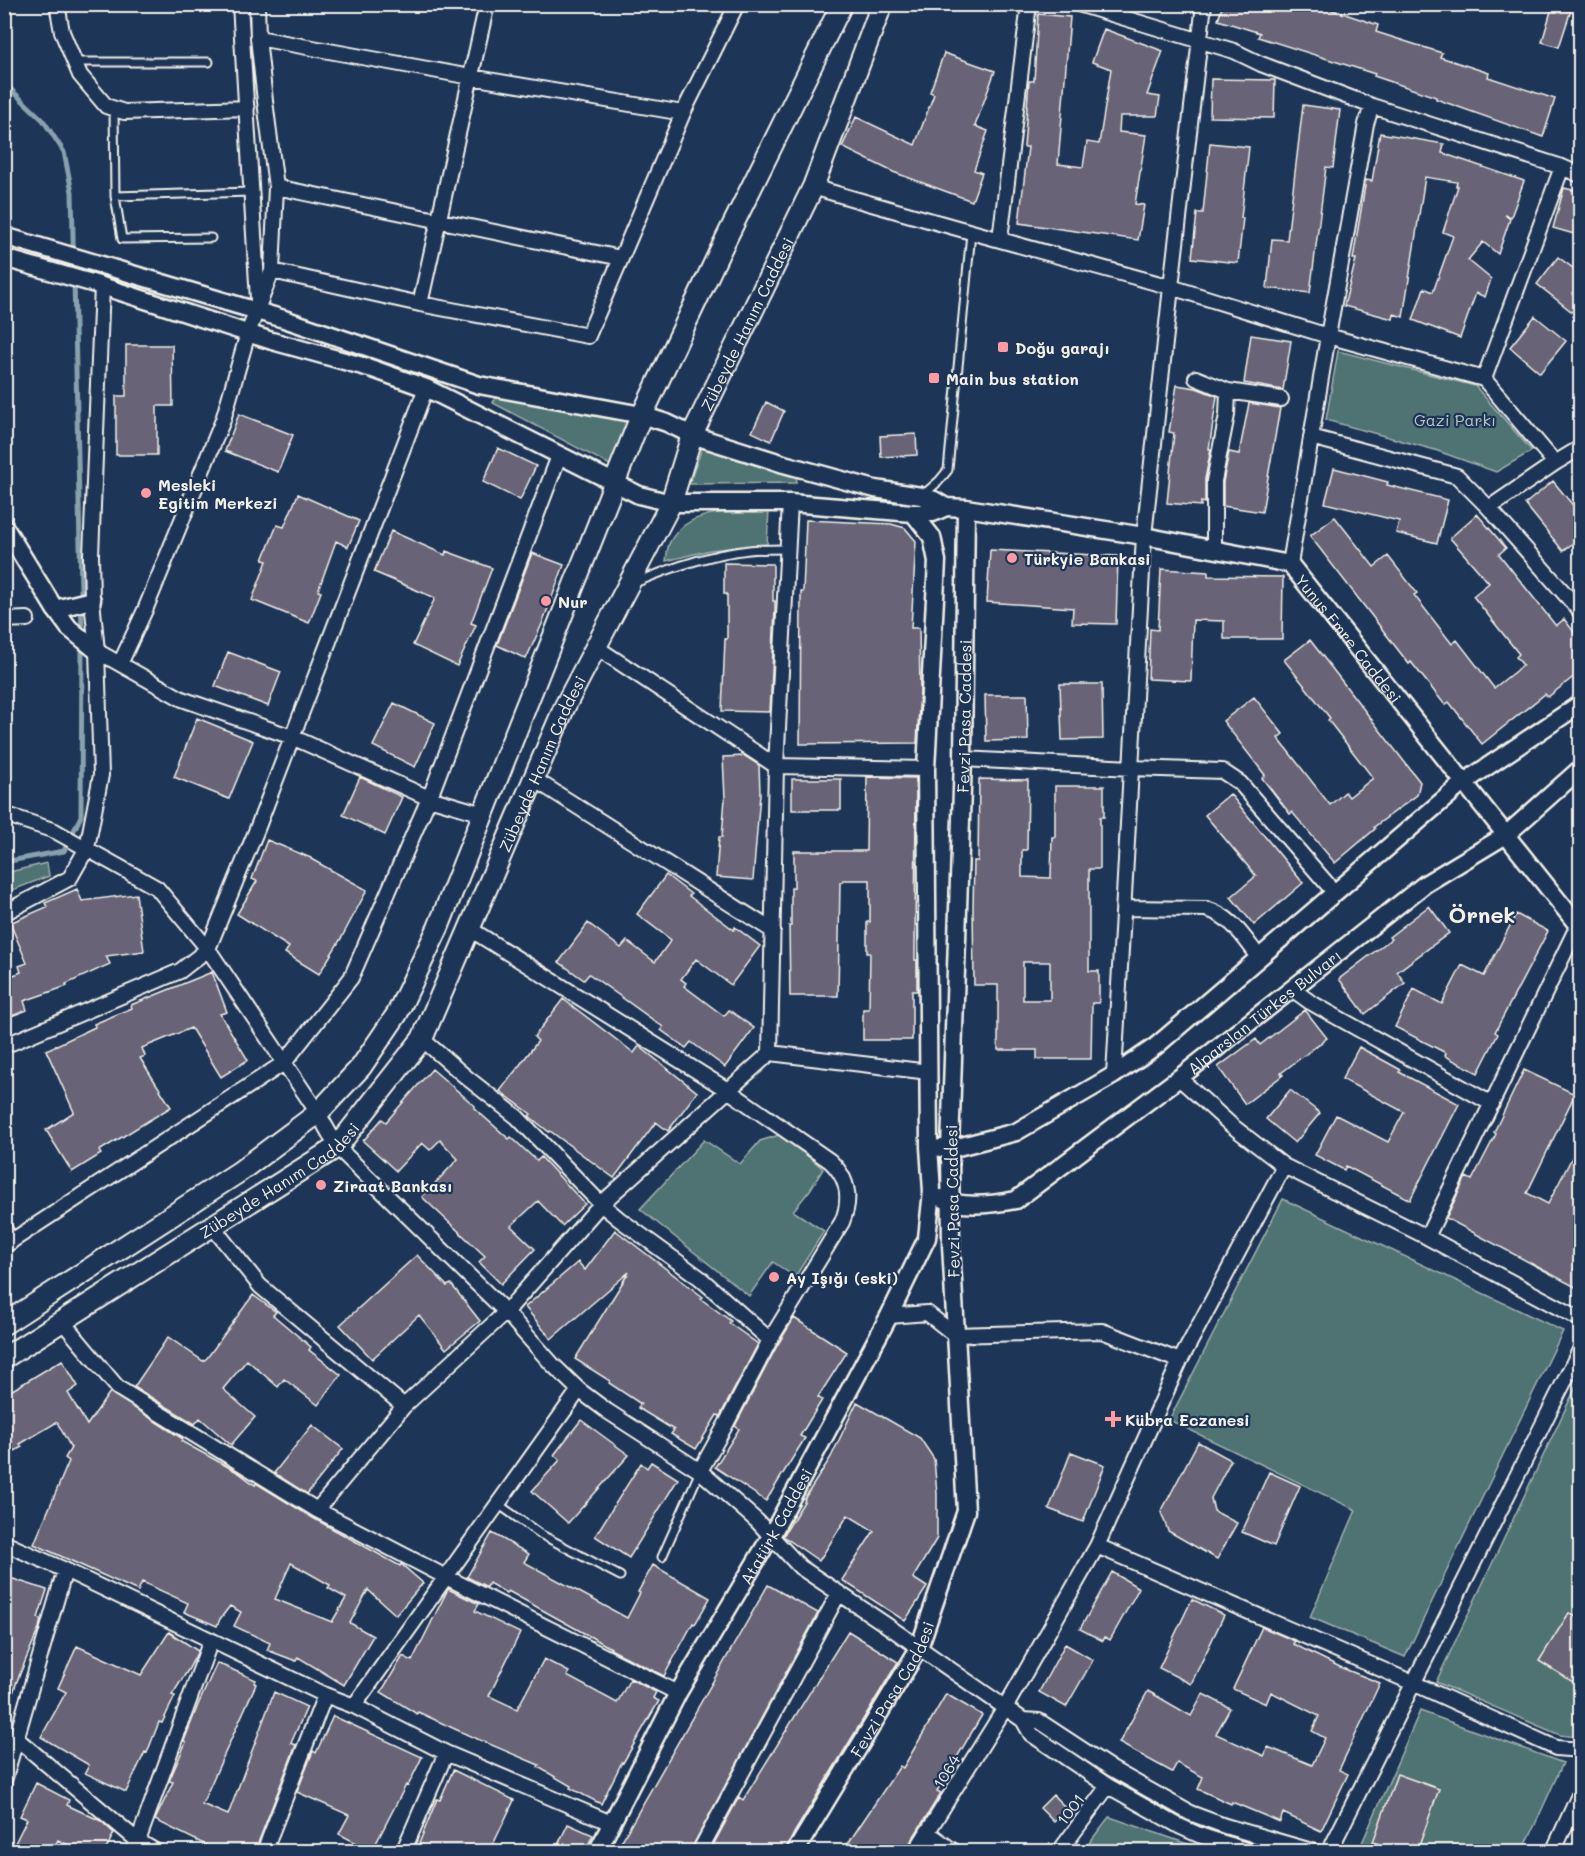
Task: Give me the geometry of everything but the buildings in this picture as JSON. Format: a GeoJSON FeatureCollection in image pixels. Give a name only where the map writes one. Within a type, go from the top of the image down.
{"type":"FeatureCollection","features":[{"type":"Feature","properties":{"kind":"main road","name":"Zübeyde Hanım Caddesi"},"geometry":{"type":"LineString","coordinates":[[4,1324],[239,1172],[318,1113],[361,1067],[397,1014],[438,928],[642,415],[842,4]]}},
{"type":"Feature","properties":{"kind":"main road","name":"Zübeyde Hanım Caddesi"},"geometry":{"type":"LineString","coordinates":[[4,1358],[337,1147],[422,1039],[566,706],[671,503],[692,435],[813,187],[882,4]]}},
{"type":"Feature","properties":{"kind":"street"},"geometry":{"type":"LineString","coordinates":[[57,4],[62,32],[80,75],[106,106],[124,112],[247,108]]}},
{"type":"Feature","properties":{"kind":"street"},"geometry":{"type":"LineString","coordinates":[[240,4],[257,308]]}},
{"type":"Feature","properties":{"kind":"street"},"geometry":{"type":"LineString","coordinates":[[120,664],[145,610],[223,420],[248,333],[272,271],[276,187],[258,38],[257,4]]}},
{"type":"Feature","properties":{"kind":"street"},"geometry":{"type":"LineString","coordinates":[[420,304],[487,4]]}},
{"type":"Feature","properties":{"kind":"street"},"geometry":{"type":"LineString","coordinates":[[272,271],[420,304],[588,336],[683,113],[737,4]]}},
{"type":"Feature","properties":{"kind":"street"},"geometry":{"type":"LineString","coordinates":[[1000,239],[1029,4]]}},
{"type":"Feature","properties":{"kind":"street"},"geometry":{"type":"LineString","coordinates":[[1078,4],[1234,51],[1261,64],[1372,106],[1581,175]]}},
{"type":"Feature","properties":{"kind":"street"},"geometry":{"type":"LineString","coordinates":[[1114,1075],[1144,536],[1204,4]]}},
{"type":"Feature","properties":{"kind":"street"},"geometry":{"type":"LineString","coordinates":[[258,38],[683,113]]}},
{"type":"Feature","properties":{"kind":"street"},"geometry":{"type":"LineString","coordinates":[[1290,564],[1328,336],[1366,124],[1372,106]]}},
{"type":"Feature","properties":{"kind":"street"},"geometry":{"type":"LineString","coordinates":[[1484,379],[1562,167]]}},
{"type":"Feature","properties":{"kind":"street"},"geometry":{"type":"LineString","coordinates":[[276,187],[621,258]]}},
{"type":"Feature","properties":{"kind":"street"},"geometry":{"type":"LineString","coordinates":[[813,187],[1171,287],[1328,336],[1484,379],[1555,463]]}},
{"type":"Feature","properties":{"kind":"street"},"geometry":{"type":"LineString","coordinates":[[4,236],[257,308],[479,385],[642,415],[667,423],[692,435],[784,464],[875,489],[921,496],[946,507]]}},
{"type":"Feature","properties":{"kind":"street"},"geometry":{"type":"LineString","coordinates":[[4,258],[102,286],[272,341],[373,369],[426,388],[639,495],[671,503],[790,503],[913,513],[933,513],[946,507]]}},
{"type":"Feature","properties":{"kind":"street"},"geometry":{"type":"LineString","coordinates":[[4,913],[70,878],[86,848],[101,775],[89,601],[102,286]]}},
{"type":"Feature","properties":{"kind":"street"},"geometry":{"type":"LineString","coordinates":[[1196,378],[1228,392],[1281,399]]}},
{"type":"Feature","properties":{"kind":"street"},"geometry":{"type":"LineString","coordinates":[[4,1046],[180,971],[208,949],[426,388]]}},
{"type":"Feature","properties":{"kind":"street"},"geometry":{"type":"LineString","coordinates":[[1214,550],[1214,482],[1227,416],[1228,392]]}},
{"type":"Feature","properties":{"kind":"street"},"geometry":{"type":"LineString","coordinates":[[1311,437],[1458,476],[1581,611]]}},
{"type":"Feature","properties":{"kind":"street"},"geometry":{"type":"LineString","coordinates":[[1489,508],[1581,448]]}},
{"type":"Feature","properties":{"kind":"street"},"geometry":{"type":"LineString","coordinates":[[4,1228],[8,1244],[284,1063],[351,978],[429,798],[559,456]]}},
{"type":"Feature","properties":{"kind":"street"},"geometry":{"type":"LineString","coordinates":[[317,1510],[404,1406],[506,1312],[601,1204],[771,1053],[776,766],[790,503]]}},
{"type":"Feature","properties":{"kind":"street","name":"Yunus Emre Caddesi"},"geometry":{"type":"LineString","coordinates":[[946,507],[966,508],[1144,536],[1290,564],[1579,927]]}},
{"type":"Feature","properties":{"kind":"street","name":"Fevzi Pasa Caddesi"},"geometry":{"type":"LineString","coordinates":[[795,1851],[919,1648],[966,1511],[955,1335],[950,1149],[963,759],[966,508]]}},
{"type":"Feature","properties":{"kind":"street","name":"Fevzi Pasa Caddesi"},"geometry":{"type":"LineString","coordinates":[[913,513],[932,537],[937,561],[926,770],[932,1191]]}},
{"type":"Feature","properties":{"kind":"street"},"geometry":{"type":"LineString","coordinates":[[4,526],[61,608],[69,628],[93,649],[182,699],[292,737],[429,798],[483,814]]}},
{"type":"Feature","properties":{"kind":"street"},"geometry":{"type":"LineString","coordinates":[[61,608],[89,601]]}},
{"type":"Feature","properties":{"kind":"street"},"geometry":{"type":"LineString","coordinates":[[4,620],[27,619]]}},
{"type":"Feature","properties":{"kind":"street"},"geometry":{"type":"LineString","coordinates":[[596,647],[776,766],[926,770]]}},
{"type":"Feature","properties":{"kind":"street"},"geometry":{"type":"LineString","coordinates":[[930,1147],[950,1149],[1016,1132],[1114,1075],[1156,1046],[1463,783],[1581,705]]}},
{"type":"Feature","properties":{"kind":"street"},"geometry":{"type":"LineString","coordinates":[[963,759],[1222,771],[1240,783],[1335,893]]}},
{"type":"Feature","properties":{"kind":"street","name":"Alparslan Türkes Bulvarı"},"geometry":{"type":"LineString","coordinates":[[950,1203],[991,1205],[1016,1200],[1179,1078],[1425,884],[1506,835],[1581,769]]}},
{"type":"Feature","properties":{"kind":"street"},"geometry":{"type":"LineString","coordinates":[[534,779],[773,931]]}},
{"type":"Feature","properties":{"kind":"street"},"geometry":{"type":"LineString","coordinates":[[4,814],[55,831],[157,888],[208,949],[318,1113],[337,1147],[506,1312],[552,1364],[579,1390],[607,1411],[700,1471],[734,1500],[800,1567],[1023,1720],[1031,1734],[1108,1786],[1179,1826],[1251,1851]]}},
{"type":"Feature","properties":{"kind":"street"},"geometry":{"type":"LineString","coordinates":[[1124,908],[1215,911],[1231,922],[1260,957]]}},
{"type":"Feature","properties":{"kind":"street"},"geometry":{"type":"LineString","coordinates":[[1427,1237],[1579,927]]}},
{"type":"Feature","properties":{"kind":"street"},"geometry":{"type":"LineString","coordinates":[[470,929],[729,1090],[830,1161],[842,1174],[848,1192],[848,1203],[842,1222],[770,1340],[700,1471]]}},
{"type":"Feature","properties":{"kind":"street"},"geometry":{"type":"LineString","coordinates":[[1292,988],[1310,1002],[1492,1104]]}},
{"type":"Feature","properties":{"kind":"street"},"geometry":{"type":"LineString","coordinates":[[422,1039],[517,1117],[601,1204],[700,1278],[770,1340]]}},
{"type":"Feature","properties":{"kind":"street"},"geometry":{"type":"LineString","coordinates":[[771,1053],[929,1072]]}},
{"type":"Feature","properties":{"kind":"street"},"geometry":{"type":"LineString","coordinates":[[1179,1078],[1231,1125],[1284,1166],[1427,1237],[1581,1319]]}},
{"type":"Feature","properties":{"kind":"street","name":"1064"},"geometry":{"type":"LineString","coordinates":[[915,1851],[1005,1708],[1098,1546],[1180,1362],[1284,1166]]}},
{"type":"Feature","properties":{"kind":"street"},"geometry":{"type":"LineString","coordinates":[[932,1191],[950,1203]]}},
{"type":"Feature","properties":{"kind":"street","name":"Atatürk Caddesi"},"geometry":{"type":"LineString","coordinates":[[597,1851],[678,1693],[771,1536],[889,1316],[927,1238],[932,1191]]}},
{"type":"Feature","properties":{"kind":"street"},"geometry":{"type":"LineString","coordinates":[[212,1226],[260,1286],[404,1406]]}},
{"type":"Feature","properties":{"kind":"street"},"geometry":{"type":"LineString","coordinates":[[889,1316],[927,1313],[955,1335],[1102,1331],[1180,1362]]}},
{"type":"Feature","properties":{"kind":"street"},"geometry":{"type":"LineString","coordinates":[[62,1321],[118,1388],[317,1510],[446,1578],[678,1693]]}},
{"type":"Feature","properties":{"kind":"street"},"geometry":{"type":"LineString","coordinates":[[1329,1851],[1581,1350]]}},
{"type":"Feature","properties":{"kind":"street"},"geometry":{"type":"LineString","coordinates":[[354,1706],[579,1390]]}},
{"type":"Feature","properties":{"kind":"street"},"geometry":{"type":"LineString","coordinates":[[4,1543],[326,1695],[354,1706],[446,1753],[611,1823]]}},
{"type":"Feature","properties":{"kind":"street"},"geometry":{"type":"LineString","coordinates":[[1098,1546],[1556,1748],[1581,1750]]}},
{"type":"Feature","properties":{"kind":"street"},"geometry":{"type":"LineString","coordinates":[[4,1781],[65,1570]]}},
{"type":"Feature","properties":{"kind":"street"},"geometry":{"type":"LineString","coordinates":[[699,1851],[839,1593]]}},
{"type":"Feature","properties":{"kind":"street"},"geometry":{"type":"LineString","coordinates":[[135,1846],[211,1640]]}},
{"type":"Feature","properties":{"kind":"street"},"geometry":{"type":"LineString","coordinates":[[264,1851],[326,1695]]}},
{"type":"Feature","properties":{"kind":"street"},"geometry":{"type":"LineString","coordinates":[[1023,1720],[1039,1721],[1112,1769],[1191,1813],[1225,1826],[1315,1851]]}},
{"type":"Feature","properties":{"kind":"street"},"geometry":{"type":"LineString","coordinates":[[17,1738],[135,1846],[157,1851]]}},
{"type":"Feature","properties":{"kind":"street"},"geometry":{"type":"LineString","coordinates":[[404,1851],[446,1753]]}},
{"type":"Feature","properties":{"kind":"street","name":"1001"},"geometry":{"type":"LineString","coordinates":[[1059,1851],[1108,1786]]}},
{"type":"Feature","properties":{"kind":"street"},"geometry":{"type":"LineString","coordinates":[[1553,1851],[1581,1794]]}},
{"type":"Feature","properties":{"kind":"street"},"geometry":{"type":"LineString","coordinates":[[927,1832],[955,1851]]}},
{"type":"Feature","properties":{"kind":"lane"},"geometry":{"type":"LineString","coordinates":[[74,62],[209,62]]}},
{"type":"Feature","properties":{"kind":"lane"},"geometry":{"type":"LineString","coordinates":[[114,108],[115,196],[122,239],[211,238]]}},
{"type":"Feature","properties":{"kind":"lane"},"geometry":{"type":"LineString","coordinates":[[115,196],[251,192]]}},
{"type":"Feature","properties":{"kind":"lane"},"geometry":{"type":"LineString","coordinates":[[921,496],[948,470],[971,233]]}},
{"type":"Feature","properties":{"kind":"lane"},"geometry":{"type":"LineString","coordinates":[[627,587],[651,576],[714,556],[748,550],[787,549]]}},
{"type":"Feature","properties":{"kind":"lane"},"geometry":{"type":"LineString","coordinates":[[662,1557],[700,1471]]}},
{"type":"Feature","properties":{"kind":"lane"},"geometry":{"type":"LineString","coordinates":[[498,1504],[540,1534],[621,1576]]}},
{"type":"Feature","properties":{"kind":"green space","name":"Gazi Parkı"},"geometry":{"type":"Polygon","coordinates":[[[1338,351],[1475,386],[1532,451],[1496,472],[1435,450],[1326,420],[1338,351]]]}},
{"type":"Feature","properties":{"kind":"green space"},"geometry":{"type":"Polygon","coordinates":[[[496,394],[630,422],[610,465],[493,403],[496,394]]]}},
{"type":"Feature","properties":{"kind":"green space"},"geometry":{"type":"Polygon","coordinates":[[[702,448],[797,478],[796,483],[689,484],[702,448]]]}},
{"type":"Feature","properties":{"kind":"green space"},"geometry":{"type":"Polygon","coordinates":[[[769,510],[767,544],[710,550],[666,561],[670,542],[678,531],[700,517],[728,512],[769,510]]]}},
{"type":"Feature","properties":{"kind":"green space"},"geometry":{"type":"Polygon","coordinates":[[[47,863],[49,876],[5,893],[5,873],[47,863]]]}},
{"type":"Feature","properties":{"kind":"green space"},"geometry":{"type":"Polygon","coordinates":[[[779,1135],[823,1169],[793,1211],[824,1231],[795,1277],[773,1262],[749,1296],[640,1209],[704,1140],[740,1164],[760,1141],[779,1135]]]}},
{"type":"Feature","properties":{"kind":"green space"},"geometry":{"type":"Polygon","coordinates":[[[1283,1199],[1563,1331],[1405,1657],[1310,1617],[1356,1510],[1169,1420],[1283,1199]]]}},
{"type":"Feature","properties":{"kind":"green space"},"geometry":{"type":"Polygon","coordinates":[[[1580,1378],[1580,1725],[1575,1737],[1560,1735],[1436,1682],[1580,1378]]]}},
{"type":"Feature","properties":{"kind":"green space"},"geometry":{"type":"Polygon","coordinates":[[[1420,1711],[1563,1763],[1523,1851],[1358,1852],[1420,1711]]]}},
{"type":"Feature","properties":{"kind":"green space"},"geometry":{"type":"Polygon","coordinates":[[[1110,1817],[1208,1851],[1083,1851],[1110,1817]]]}},
{"type":"Feature","properties":{"kind":"waterway"},"geometry":{"type":"LineString","coordinates":[[4,83],[43,120],[64,152],[72,192],[82,634]]}},
{"type":"Feature","properties":{"kind":"waterway"},"geometry":{"type":"LineString","coordinates":[[4,862],[64,851],[81,816],[82,644]]}},
{"type":"Feature","properties":{"kind":"place","name":"Doğu garajı"},"geometry":{"type":"Point","coordinates":[1003,347]}},
{"type":"Feature","properties":{"kind":"place","name":"Main bus station"},"geometry":{"type":"Point","coordinates":[934,378]}},
{"type":"Feature","properties":{"kind":"place","name":"Mesleki Egitim Merkezi"},"geometry":{"type":"Point","coordinates":[146,493]}},
{"type":"Feature","properties":{"kind":"place","name":"Türkyie Bankasi"},"geometry":{"type":"Point","coordinates":[1012,558]}},
{"type":"Feature","properties":{"kind":"place","name":"Nur"},"geometry":{"type":"Point","coordinates":[546,601]}},
{"type":"Feature","properties":{"kind":"place","name":"Ziraat Bankası"},"geometry":{"type":"Point","coordinates":[321,1185]}},
{"type":"Feature","properties":{"kind":"place","name":"Ay Işığı (eski)"},"geometry":{"type":"Point","coordinates":[774,1277]}},
{"type":"Feature","properties":{"kind":"place","name":"Kübra Eczanesi"},"geometry":{"type":"Point","coordinates":[1113,1419]}},
{"type":"Feature","properties":{"kind":"district","name":"Örnek"},"geometry":{"type":"Point","coordinates":[1482,914]}}]}
